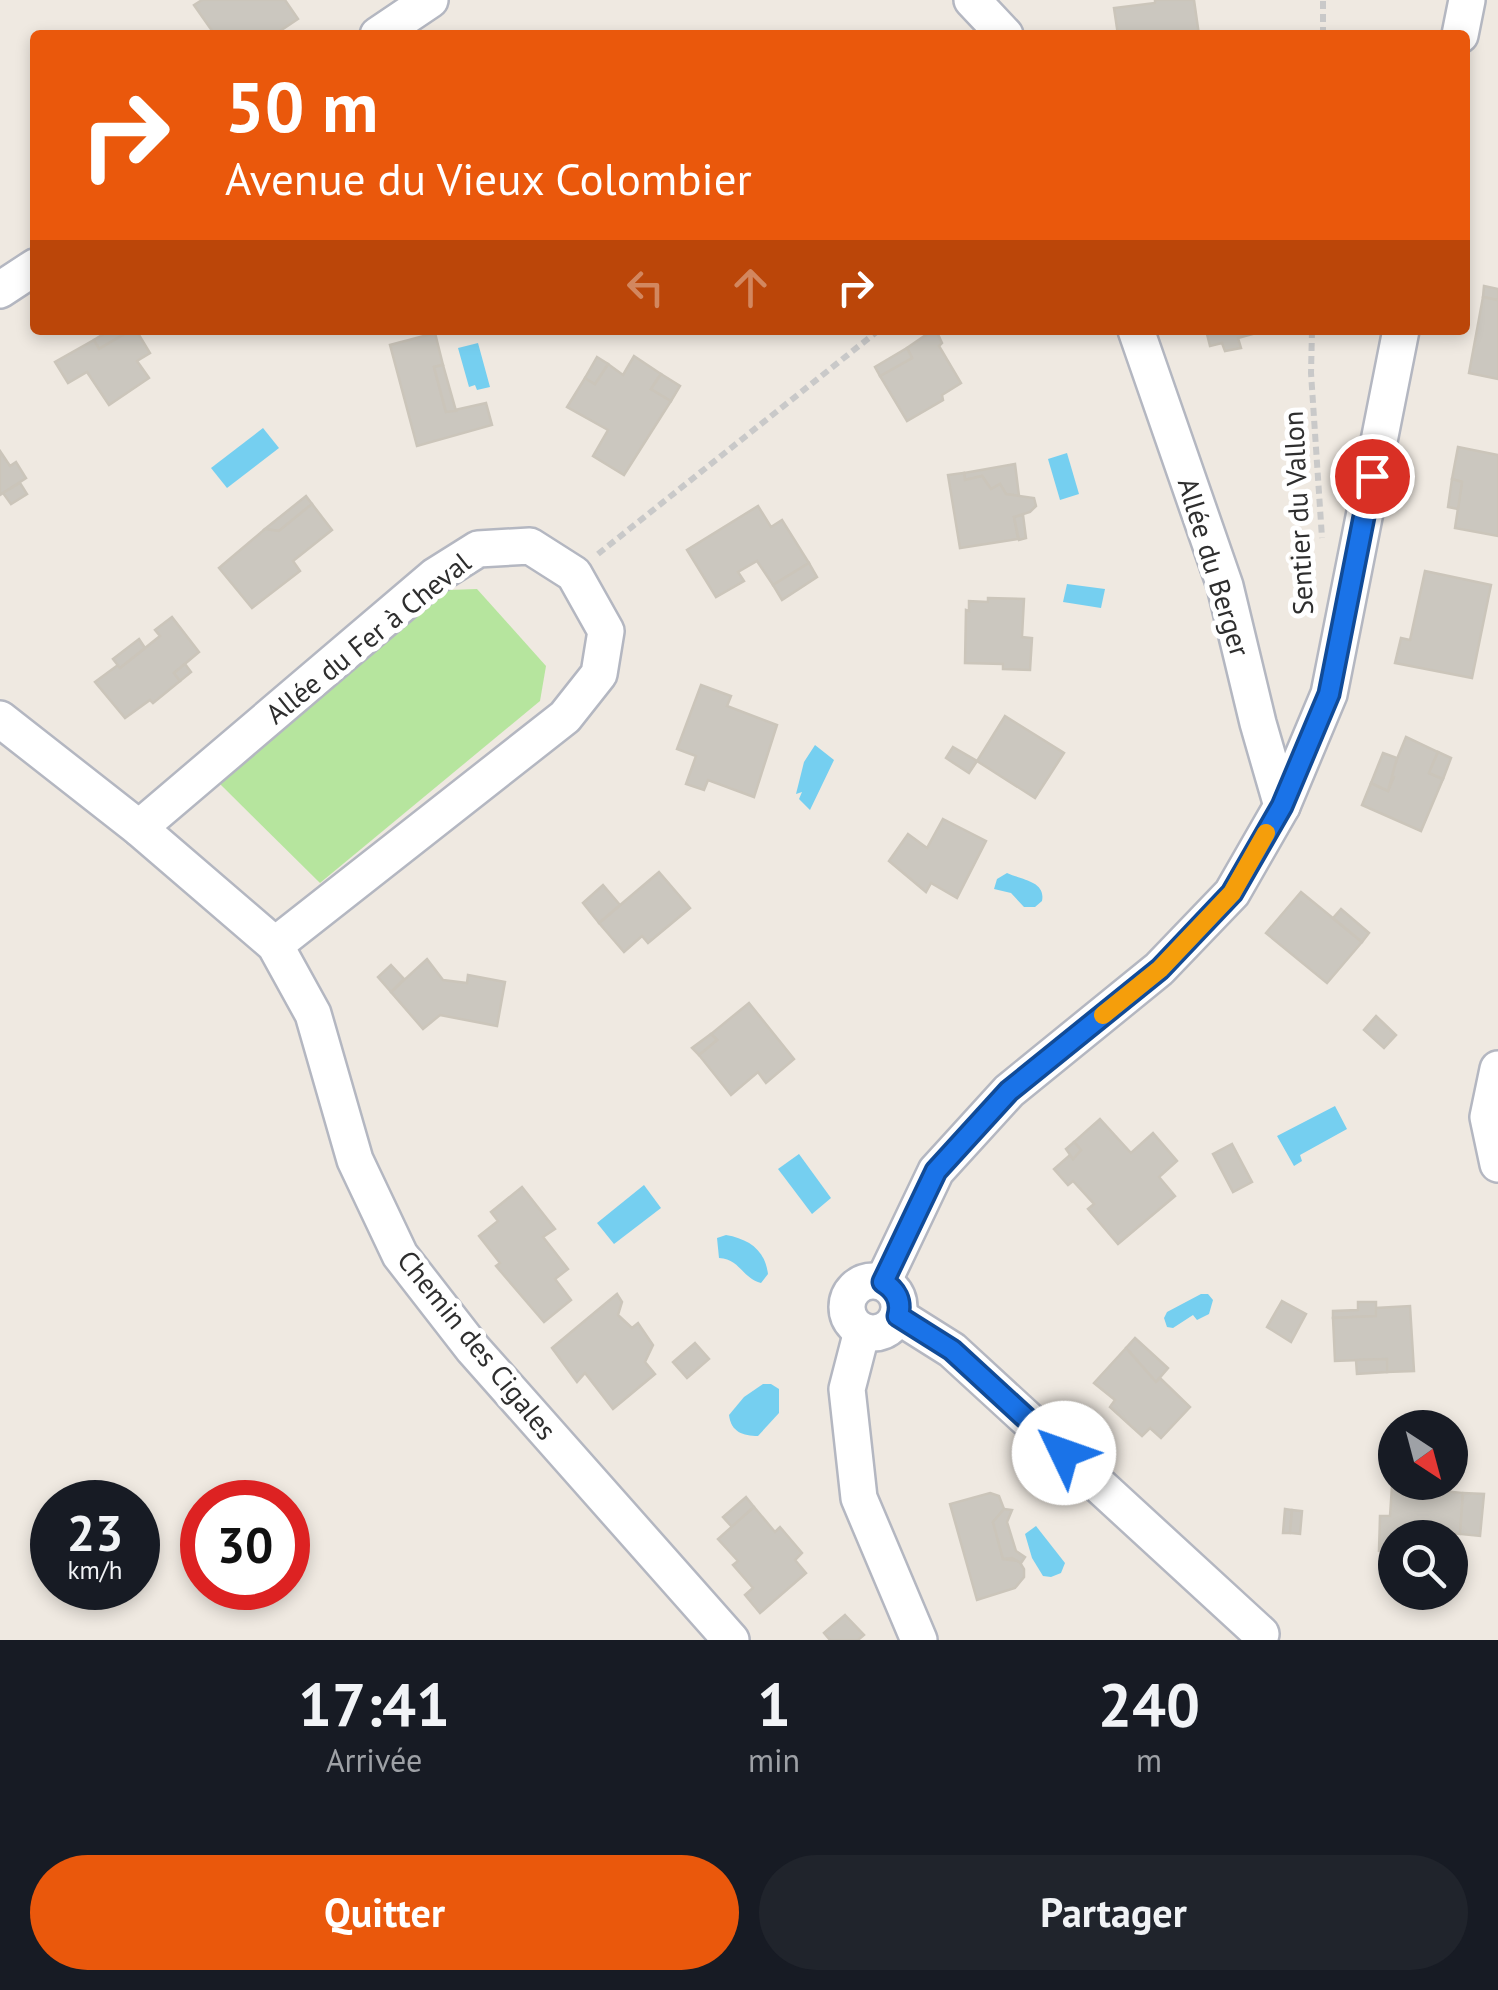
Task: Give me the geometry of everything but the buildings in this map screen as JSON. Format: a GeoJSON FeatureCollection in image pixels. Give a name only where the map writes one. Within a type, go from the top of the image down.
{"type":"FeatureCollection","features":[{"type":"Feature","properties":{"kind":"street"},"geometry":{"type":"LineString","coordinates":[[385,30],[430,0]]}},
{"type":"Feature","properties":{"kind":"street"},"geometry":{"type":"LineString","coordinates":[[972,0],[1000,30]]}},
{"type":"Feature","properties":{"kind":"street"},"geometry":{"type":"LineString","coordinates":[[1461,30],[1467,0]]}},
{"type":"Feature","properties":{"kind":"street"},"geometry":{"type":"LineString","coordinates":[[0,290],[30,269]]}},
{"type":"Feature","properties":{"kind":"street","name":"Allée du Berger"},"geometry":{"type":"LineString","coordinates":[[1138,335],[1225,586],[1282,806]]}},
{"type":"Feature","properties":{"kind":"street"},"geometry":{"type":"LineString","coordinates":[[883,1282],[936,1171],[1009,1091],[1160,969],[1232,893],[1282,806],[1329,694],[1400,335]]}},
{"type":"Feature","properties":{"kind":"street","name":"Allée du Fer à Cheval"},"geometry":{"type":"LineString","coordinates":[[139,828],[435,576],[478,550],[530,546],[574,574],[606,631],[599,674],[566,717],[275,944]]}},
{"type":"Feature","properties":{"kind":"street","name":"Chemin des Cigales"},"geometry":{"type":"LineString","coordinates":[[0,719],[139,828],[275,944],[314,1014],[355,1160],[400,1255],[473,1349],[731,1640]]}},
{"type":"Feature","properties":{"kind":"street"},"geometry":{"type":"LineString","coordinates":[[1498,1069],[1488,1116],[1498,1164]]}},
{"type":"Feature","properties":{"kind":"street"},"geometry":{"type":"LineString","coordinates":[[874,1280],[883,1282],[900,1303],[898,1316],[882,1332],[862,1331],[848,1316],[848,1299],[858,1286],[874,1280]]}},
{"type":"Feature","properties":{"kind":"street"},"geometry":{"type":"LineString","coordinates":[[898,1316],[952,1350],[1261,1634]]}},
{"type":"Feature","properties":{"kind":"street"},"geometry":{"type":"LineString","coordinates":[[862,1331],[847,1389],[860,1498],[919,1640]]}},
{"type":"Feature","properties":{"kind":"path"},"geometry":{"type":"LineString","coordinates":[[1323,0],[1323,30]]}},
{"type":"Feature","properties":{"kind":"path"},"geometry":{"type":"LineString","coordinates":[[574,574],[872,335]]}},
{"type":"Feature","properties":{"kind":"path","name":"Sentier du Vallon"},"geometry":{"type":"LineString","coordinates":[[1312,335],[1323,543]]}},
{"type":"Feature","properties":{"kind":"green space"},"geometry":{"type":"Polygon","coordinates":[[[477,589],[546,666],[540,701],[320,883],[219,783],[448,590],[477,589]]]}},
{"type":"Feature","properties":{"kind":"water"},"geometry":{"type":"Polygon","coordinates":[[[478,343],[490,387],[477,390],[475,385],[469,387],[458,348],[478,343]]]}},
{"type":"Feature","properties":{"kind":"water"},"geometry":{"type":"Polygon","coordinates":[[[263,428],[279,448],[227,488],[211,468],[263,428]]]}},
{"type":"Feature","properties":{"kind":"water"},"geometry":{"type":"Polygon","coordinates":[[[1067,453],[1079,494],[1060,500],[1048,459],[1067,453]]]}},
{"type":"Feature","properties":{"kind":"water"},"geometry":{"type":"Polygon","coordinates":[[[1067,584],[1105,589],[1101,608],[1063,602],[1067,584]]]}},
{"type":"Feature","properties":{"kind":"water"},"geometry":{"type":"Polygon","coordinates":[[[815,745],[834,760],[810,810],[799,799],[802,792],[796,794],[804,762],[815,745]]]}},
{"type":"Feature","properties":{"kind":"water"},"geometry":{"type":"Polygon","coordinates":[[[1007,873],[1037,885],[1042,901],[1035,907],[1024,907],[1011,893],[994,889],[997,879],[1007,873]]]}},
{"type":"Feature","properties":{"kind":"water"},"geometry":{"type":"Polygon","coordinates":[[[1335,1106],[1347,1129],[1300,1155],[1302,1161],[1294,1166],[1277,1136],[1335,1106]]]}},
{"type":"Feature","properties":{"kind":"water"},"geometry":{"type":"Polygon","coordinates":[[[799,1154],[831,1198],[812,1214],[778,1169],[799,1154]]]}},
{"type":"Feature","properties":{"kind":"water"},"geometry":{"type":"Polygon","coordinates":[[[644,1185],[661,1208],[614,1244],[597,1223],[644,1185]]]}},
{"type":"Feature","properties":{"kind":"water"},"geometry":{"type":"Polygon","coordinates":[[[726,1235],[742,1239],[759,1252],[768,1274],[761,1283],[732,1262],[719,1258],[717,1238],[726,1235]]]}},
{"type":"Feature","properties":{"kind":"water"},"geometry":{"type":"Polygon","coordinates":[[[1208,1294],[1213,1300],[1209,1314],[1197,1320],[1193,1315],[1173,1328],[1167,1327],[1167,1312],[1208,1294]]]}},
{"type":"Feature","properties":{"kind":"water"},"geometry":{"type":"Polygon","coordinates":[[[763,1384],[779,1389],[779,1413],[758,1436],[743,1434],[732,1425],[729,1415],[744,1397],[763,1384]]]}},
{"type":"Feature","properties":{"kind":"water"},"geometry":{"type":"Polygon","coordinates":[[[1036,1526],[1065,1563],[1061,1573],[1043,1576],[1032,1558],[1025,1534],[1036,1526]]]}},
{"type":"Feature","properties":{"kind":"slow traffic"},"geometry":{"type":"LineString","coordinates":[[1103,1015],[1160,969],[1232,893],[1266,833]]}},
{"type":"Feature","properties":{"kind":"route"},"geometry":{"type":"LineString","coordinates":[[1064,1453],[952,1350],[898,1316],[900,1303],[883,1282],[936,1171],[1009,1091],[1160,969],[1232,893],[1282,806],[1329,694],[1372,476]]}}]}
